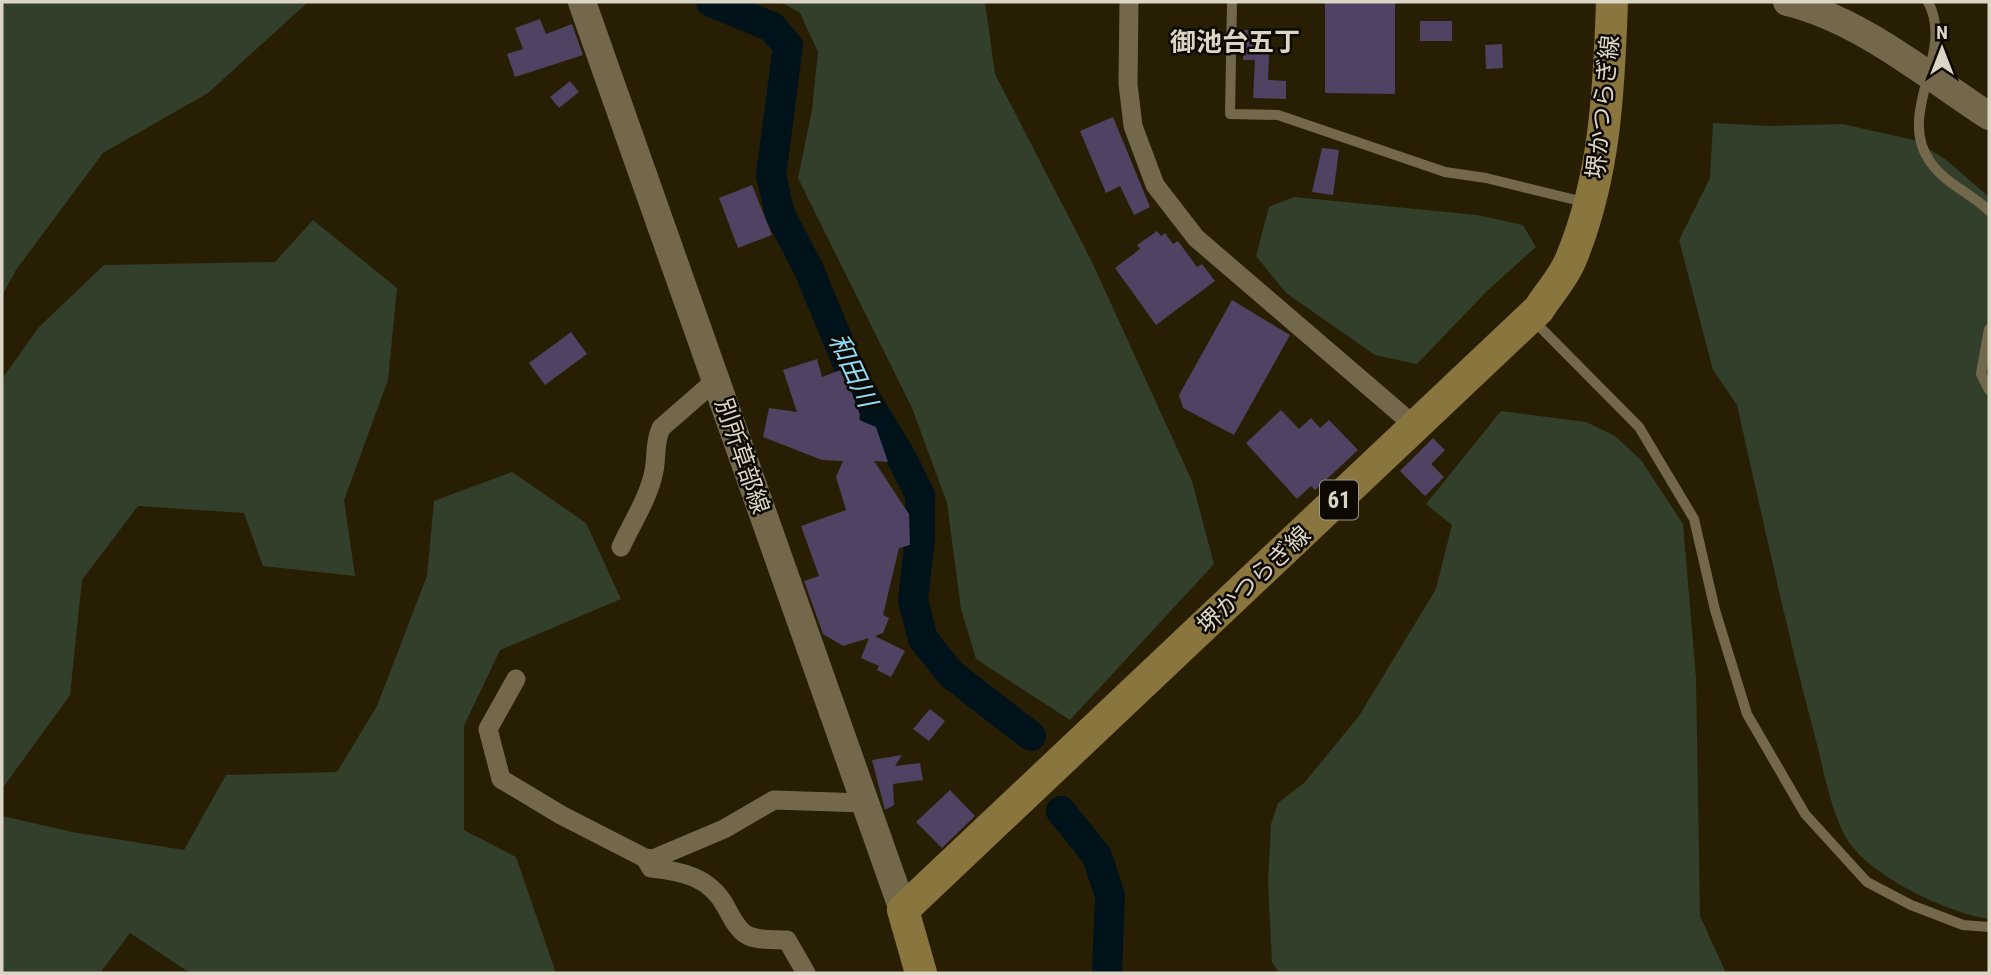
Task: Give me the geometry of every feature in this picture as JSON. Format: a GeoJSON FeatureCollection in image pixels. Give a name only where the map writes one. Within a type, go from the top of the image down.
{"type":"FeatureCollection","features":[{"type":"Feature","properties":{"kind":"main road","name":"別所草部線"},"geometry":{"type":"LineString","coordinates":[[582,2],[903,909]]}},
{"type":"Feature","properties":{"kind":"main road","name":"堺かつらぎ線"},"geometry":{"type":"LineString","coordinates":[[903,909],[1530,317],[1570,262],[1590,203],[1609,93],[1612,2]]}},
{"type":"Feature","properties":{"kind":"main road"},"geometry":{"type":"LineString","coordinates":[[1787,2],[1841,22],[1989,116]]}},
{"type":"Feature","properties":{"kind":"main road"},"geometry":{"type":"LineString","coordinates":[[903,909],[920,973]]}},
{"type":"Feature","properties":{"kind":"street"},"geometry":{"type":"LineString","coordinates":[[1129,2],[1128,84],[1133,126],[1155,185],[1196,238],[1416,427]]}},
{"type":"Feature","properties":{"kind":"street"},"geometry":{"type":"LineString","coordinates":[[621,547],[649,488],[654,470],[656,438],[661,428],[716,380]]}},
{"type":"Feature","properties":{"kind":"street"},"geometry":{"type":"LineString","coordinates":[[516,680],[488,729],[501,779],[561,815],[645,858],[653,859],[724,829],[774,800],[866,803]]}},
{"type":"Feature","properties":{"kind":"street"},"geometry":{"type":"LineString","coordinates":[[645,858],[652,868],[680,870],[705,884],[748,936],[787,940],[806,973]]}},
{"type":"Feature","properties":{"kind":"lane"},"geometry":{"type":"LineString","coordinates":[[1232,2],[1230,114],[1279,115],[1445,172],[1486,178],[1590,203]]}},
{"type":"Feature","properties":{"kind":"lane"},"geometry":{"type":"LineString","coordinates":[[1928,2],[1936,24],[1937,43],[1921,100],[1920,126],[1924,149],[1931,164],[1989,211]]}},
{"type":"Feature","properties":{"kind":"lane"},"geometry":{"type":"LineString","coordinates":[[1530,317],[1639,427],[1694,519],[1715,610],[1747,713],[1805,814],[1867,882],[1911,905],[1963,925],[1989,927]]}},
{"type":"Feature","properties":{"kind":"lane"},"geometry":{"type":"LineString","coordinates":[[1989,329],[1981,373],[1989,390]]}},
{"type":"Feature","properties":{"kind":"green space"},"geometry":{"type":"Polygon","coordinates":[[[2,2],[308,2],[208,93],[103,153],[16,270],[2,296],[2,2]]]}},
{"type":"Feature","properties":{"kind":"green space"},"geometry":{"type":"Polygon","coordinates":[[[781,2],[985,2],[995,74],[1091,260],[1192,481],[1214,564],[1070,720],[976,659],[961,609],[947,503],[912,408],[798,178],[812,110],[818,52],[800,13],[781,2]]]}},
{"type":"Feature","properties":{"kind":"green space"},"geometry":{"type":"Polygon","coordinates":[[[1713,123],[1768,126],[1842,124],[1914,140],[1945,159],[1989,197],[1989,919],[1952,909],[1889,878],[1856,851],[1845,836],[1834,810],[1792,645],[1737,405],[1713,370],[1679,240],[1710,178],[1713,123]]]}},
{"type":"Feature","properties":{"kind":"green space"},"geometry":{"type":"Polygon","coordinates":[[[1294,197],[1477,215],[1523,225],[1536,247],[1488,290],[1417,364],[1375,355],[1286,293],[1256,256],[1269,207],[1294,197]]]}},
{"type":"Feature","properties":{"kind":"green space"},"geometry":{"type":"Polygon","coordinates":[[[313,220],[397,288],[388,380],[344,500],[355,576],[263,566],[244,513],[138,506],[82,580],[70,695],[2,789],[2,379],[39,327],[104,265],[275,262],[313,220]]]}},
{"type":"Feature","properties":{"kind":"green space"},"geometry":{"type":"Polygon","coordinates":[[[1501,411],[1586,422],[1615,436],[1641,460],[1683,524],[1696,678],[1700,916],[1726,973],[1279,973],[1272,962],[1268,882],[1271,824],[1278,803],[1305,782],[1359,716],[1436,589],[1452,525],[1426,504],[1501,411]]]}},
{"type":"Feature","properties":{"kind":"green space"},"geometry":{"type":"Polygon","coordinates":[[[512,472],[586,523],[621,599],[500,650],[464,726],[464,830],[516,857],[556,973],[190,973],[130,933],[100,973],[2,973],[2,816],[72,832],[184,850],[226,775],[337,772],[377,706],[427,576],[434,501],[512,472]]]}},
{"type":"Feature","properties":{"kind":"building"},"geometry":{"type":"Polygon","coordinates":[[[1325,2],[1395,2],[1395,94],[1325,93],[1325,2]]]}},
{"type":"Feature","properties":{"kind":"building"},"geometry":{"type":"Polygon","coordinates":[[[540,19],[546,34],[572,24],[583,55],[515,77],[507,54],[523,49],[515,28],[540,19]]]}},
{"type":"Feature","properties":{"kind":"building"},"geometry":{"type":"Polygon","coordinates":[[[1420,21],[1452,21],[1452,41],[1420,41],[1420,21]]]}},
{"type":"Feature","properties":{"kind":"building"},"geometry":{"type":"Polygon","coordinates":[[[1244,30],[1270,30],[1268,80],[1286,81],[1286,99],[1253,98],[1255,60],[1243,60],[1244,30]]]}},
{"type":"Feature","properties":{"kind":"building"},"geometry":{"type":"Polygon","coordinates":[[[1502,44],[1503,68],[1486,69],[1485,45],[1502,44]]]}},
{"type":"Feature","properties":{"kind":"building"},"geometry":{"type":"Polygon","coordinates":[[[570,81],[579,92],[559,108],[550,97],[570,81]]]}},
{"type":"Feature","properties":{"kind":"building"},"geometry":{"type":"Polygon","coordinates":[[[1113,117],[1150,207],[1134,215],[1120,186],[1106,193],[1080,131],[1113,117]]]}},
{"type":"Feature","properties":{"kind":"building"},"geometry":{"type":"Polygon","coordinates":[[[1322,148],[1339,150],[1333,195],[1312,192],[1322,148]]]}},
{"type":"Feature","properties":{"kind":"building"},"geometry":{"type":"Polygon","coordinates":[[[752,185],[772,235],[738,248],[719,198],[752,185]]]}},
{"type":"Feature","properties":{"kind":"building"},"geometry":{"type":"Polygon","coordinates":[[[1157,231],[1161,236],[1165,233],[1173,244],[1178,241],[1197,267],[1202,264],[1215,281],[1156,325],[1115,268],[1140,249],[1137,245],[1157,231]]]}},
{"type":"Feature","properties":{"kind":"building"},"geometry":{"type":"Polygon","coordinates":[[[1232,300],[1290,335],[1234,435],[1183,408],[1179,395],[1232,300]]]}},
{"type":"Feature","properties":{"kind":"building"},"geometry":{"type":"Polygon","coordinates":[[[571,332],[587,354],[545,385],[529,363],[571,332]]]}},
{"type":"Feature","properties":{"kind":"building"},"geometry":{"type":"Polygon","coordinates":[[[817,359],[822,377],[843,369],[860,415],[859,420],[876,427],[888,462],[874,461],[909,514],[910,545],[899,548],[883,615],[889,618],[883,633],[875,636],[905,651],[891,677],[877,670],[879,666],[861,658],[869,638],[843,646],[823,634],[804,581],[819,576],[801,526],[846,510],[836,477],[843,461],[822,460],[763,437],[769,408],[797,412],[783,370],[817,359]]]}},
{"type":"Feature","properties":{"kind":"building"},"geometry":{"type":"Polygon","coordinates":[[[1281,410],[1299,429],[1311,418],[1320,428],[1329,420],[1358,450],[1315,490],[1311,486],[1297,499],[1246,443],[1281,410]]]}},
{"type":"Feature","properties":{"kind":"building"},"geometry":{"type":"Polygon","coordinates":[[[1433,438],[1445,450],[1431,464],[1444,477],[1425,496],[1400,471],[1433,438]]]}},
{"type":"Feature","properties":{"kind":"building"},"geometry":{"type":"Polygon","coordinates":[[[930,709],[945,721],[929,741],[913,729],[930,709]]]}},
{"type":"Feature","properties":{"kind":"building"},"geometry":{"type":"Polygon","coordinates":[[[902,755],[895,766],[920,763],[923,780],[893,784],[894,805],[885,810],[872,760],[902,755]]]}},
{"type":"Feature","properties":{"kind":"building"},"geometry":{"type":"Polygon","coordinates":[[[950,790],[975,816],[942,848],[916,822],[950,790]]]}},
{"type":"Feature","properties":{"kind":"waterway","name":"和田川"},"geometry":{"type":"LineString","coordinates":[[711,2],[772,27],[788,46],[771,175],[780,214],[809,270],[854,379],[901,457],[920,495],[920,538],[913,600],[923,639],[951,674],[1031,736]]}},
{"type":"Feature","properties":{"kind":"waterway","name":"和田川"},"geometry":{"type":"LineString","coordinates":[[1061,811],[1097,856],[1110,896],[1107,973]]}},
{"type":"Feature","properties":{"kind":"district","name":"御池台五丁"},"geometry":{"type":"Point","coordinates":[1235,42]}}]}
